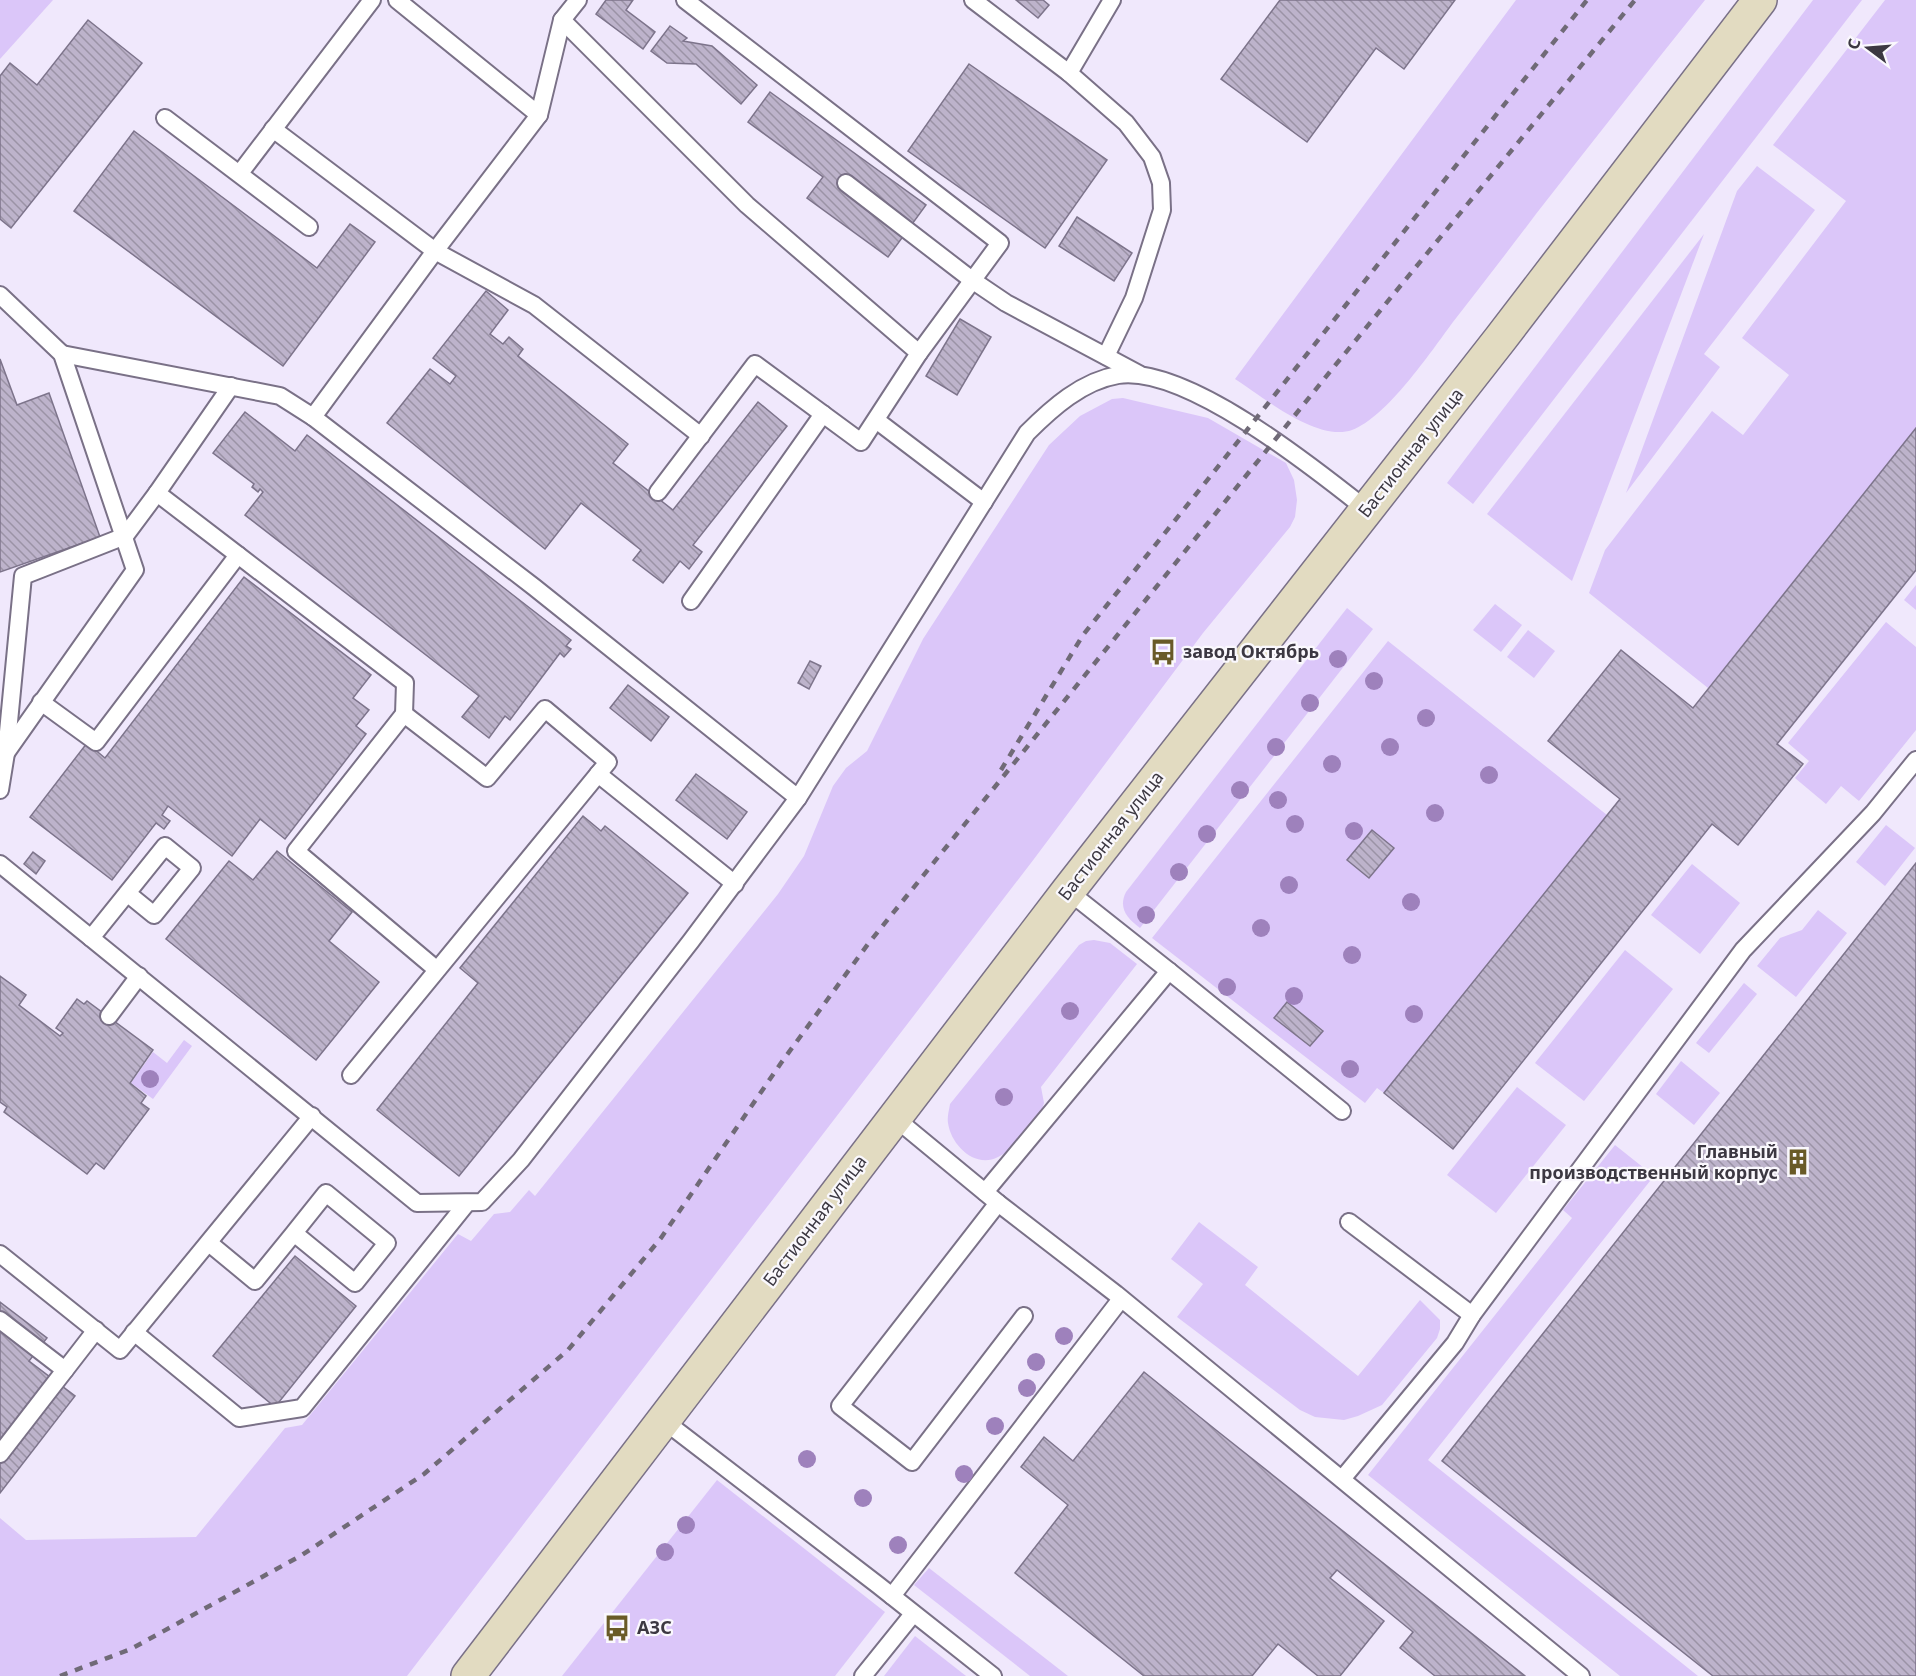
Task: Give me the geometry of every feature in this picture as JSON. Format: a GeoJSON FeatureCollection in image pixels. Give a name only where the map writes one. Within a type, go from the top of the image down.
{"type":"FeatureCollection","features":[{"type":"Feature","properties":{"kind":"main road","name":"Бастионная улица"},"geometry":{"type":"LineString","coordinates":[[468,1676],[1068,891],[1367,510],[1760,0]]}},
{"type":"Feature","properties":{"kind":"lane"},"geometry":{"type":"LineString","coordinates":[[240,173],[372,0]]}},
{"type":"Feature","properties":{"kind":"lane"},"geometry":{"type":"LineString","coordinates":[[397,0],[539,115]]}},
{"type":"Feature","properties":{"kind":"lane"},"geometry":{"type":"LineString","coordinates":[[313,417],[539,115],[562,20],[578,0]]}},
{"type":"Feature","properties":{"kind":"lane"},"geometry":{"type":"LineString","coordinates":[[658,492],[755,364],[861,442],[919,353],[1000,243],[685,0]]}},
{"type":"Feature","properties":{"kind":"lane"},"geometry":{"type":"LineString","coordinates":[[974,0],[1069,73],[1126,123],[1152,157],[1161,183],[1162,210],[1134,298],[1106,356]]}},
{"type":"Feature","properties":{"kind":"lane"},"geometry":{"type":"LineString","coordinates":[[1069,73],[1112,0]]}},
{"type":"Feature","properties":{"kind":"lane"},"geometry":{"type":"LineString","coordinates":[[562,20],[747,206],[919,353]]}},
{"type":"Feature","properties":{"kind":"lane"},"geometry":{"type":"LineString","coordinates":[[165,118],[309,226]]}},
{"type":"Feature","properties":{"kind":"lane"},"geometry":{"type":"LineString","coordinates":[[273,129],[435,251],[534,305],[701,436]]}},
{"type":"Feature","properties":{"kind":"lane"},"geometry":{"type":"LineString","coordinates":[[846,183],[972,280],[1006,303],[1139,374],[1185,390],[1217,405],[1297,455],[1367,510]]}},
{"type":"Feature","properties":{"kind":"lane"},"geometry":{"type":"LineString","coordinates":[[0,296],[62,354],[135,570],[6,753]]}},
{"type":"Feature","properties":{"kind":"lane"},"geometry":{"type":"LineString","coordinates":[[62,354],[280,396],[313,417],[534,587],[798,798]]}},
{"type":"Feature","properties":{"kind":"lane"},"geometry":{"type":"LineString","coordinates":[[0,864],[417,1203],[482,1202],[520,1160],[735,884],[798,798],[1027,433],[1049,411],[1098,380],[1119,375],[1139,374]]}},
{"type":"Feature","properties":{"kind":"lane"},"geometry":{"type":"LineString","coordinates":[[0,790],[6,753],[23,576],[125,536],[231,386]]}},
{"type":"Feature","properties":{"kind":"lane"},"geometry":{"type":"LineString","coordinates":[[692,601],[823,414]]}},
{"type":"Feature","properties":{"kind":"lane"},"geometry":{"type":"LineString","coordinates":[[876,420],[984,502]]}},
{"type":"Feature","properties":{"kind":"lane"},"geometry":{"type":"LineString","coordinates":[[157,493],[405,682],[404,714],[296,851],[436,969]]}},
{"type":"Feature","properties":{"kind":"lane"},"geometry":{"type":"LineString","coordinates":[[41,702],[96,742],[238,555]]}},
{"type":"Feature","properties":{"kind":"lane"},"geometry":{"type":"LineString","coordinates":[[351,1075],[608,762],[545,709],[487,778],[404,714]]}},
{"type":"Feature","properties":{"kind":"lane"},"geometry":{"type":"LineString","coordinates":[[1342,1479],[1455,1343],[1472,1315],[1743,950],[1873,813],[1916,760]]}},
{"type":"Feature","properties":{"kind":"lane"},"geometry":{"type":"LineString","coordinates":[[598,774],[735,884]]}},
{"type":"Feature","properties":{"kind":"lane"},"geometry":{"type":"LineString","coordinates":[[1068,891],[1342,1111]]}},
{"type":"Feature","properties":{"kind":"lane"},"geometry":{"type":"LineString","coordinates":[[91,938],[127,893]]}},
{"type":"Feature","properties":{"kind":"lane"},"geometry":{"type":"LineString","coordinates":[[985,1192],[1169,971]]}},
{"type":"Feature","properties":{"kind":"lane"},"geometry":{"type":"LineString","coordinates":[[109,1016],[139,976]]}},
{"type":"Feature","properties":{"kind":"lane"},"geometry":{"type":"LineString","coordinates":[[0,1254],[120,1350],[312,1116]]}},
{"type":"Feature","properties":{"kind":"lane"},"geometry":{"type":"LineString","coordinates":[[895,1118],[998,1203],[1121,1299],[1581,1676]]}},
{"type":"Feature","properties":{"kind":"lane"},"geometry":{"type":"LineString","coordinates":[[209,1243],[255,1281],[326,1193],[387,1243],[355,1283],[294,1233]]}},
{"type":"Feature","properties":{"kind":"lane"},"geometry":{"type":"LineString","coordinates":[[134,1332],[239,1418],[302,1408],[467,1203]]}},
{"type":"Feature","properties":{"kind":"lane"},"geometry":{"type":"LineString","coordinates":[[998,1203],[840,1406],[912,1462],[1024,1316]]}},
{"type":"Feature","properties":{"kind":"lane"},"geometry":{"type":"LineString","coordinates":[[1349,1222],[1472,1315]]}},
{"type":"Feature","properties":{"kind":"lane"},"geometry":{"type":"LineString","coordinates":[[892,1596],[1121,1299]]}},
{"type":"Feature","properties":{"kind":"lane"},"geometry":{"type":"LineString","coordinates":[[0,1320],[65,1370]]}},
{"type":"Feature","properties":{"kind":"lane"},"geometry":{"type":"LineString","coordinates":[[0,1454],[96,1330]]}},
{"type":"Feature","properties":{"kind":"lane"},"geometry":{"type":"LineString","coordinates":[[663,1420],[993,1676]]}},
{"type":"Feature","properties":{"kind":"lane"},"geometry":{"type":"LineString","coordinates":[[863,1676],[913,1614]]}},
{"type":"Feature","properties":{"kind":"shaded area"},"geometry":{"type":"Polygon","coordinates":[[[0,0],[53,0],[0,59],[0,0]]]}},
{"type":"Feature","properties":{"kind":"shaded area"},"geometry":{"type":"Polygon","coordinates":[[[1516,0],[1705,0],[1393,398],[1365,423],[1352,430],[1338,432],[1323,430],[1291,416],[1235,379],[1516,0]]]}},
{"type":"Feature","properties":{"kind":"shaded area"},"geometry":{"type":"Polygon","coordinates":[[[1813,0],[1862,0],[1473,504],[1447,483],[1813,0]]]}},
{"type":"Feature","properties":{"kind":"shaded area"},"geometry":{"type":"Polygon","coordinates":[[[1885,0],[1916,0],[1916,428],[1708,688],[1589,593],[1605,550],[1712,411],[1743,435],[1789,375],[1742,338],[1846,201],[1773,145],[1885,0]]]}},
{"type":"Feature","properties":{"kind":"shaded area"},"geometry":{"type":"Polygon","coordinates":[[[1757,166],[1815,210],[1704,354],[1720,367],[1626,493],[1737,191],[1757,166]]]}},
{"type":"Feature","properties":{"kind":"shaded area"},"geometry":{"type":"Polygon","coordinates":[[[1704,234],[1572,581],[1487,514],[1704,234]]]}},
{"type":"Feature","properties":{"kind":"shaded area"},"geometry":{"type":"Polygon","coordinates":[[[1123,398],[1208,418],[1286,463],[1294,480],[1297,500],[1295,517],[1290,527],[1203,633],[1034,859],[407,1676],[0,1676],[0,1518],[26,1540],[196,1537],[285,1428],[302,1425],[458,1234],[471,1241],[494,1214],[510,1212],[529,1190],[535,1196],[778,894],[804,856],[833,786],[846,768],[867,751],[923,639],[1049,445],[1080,416],[1112,399],[1123,398]]]}},
{"type":"Feature","properties":{"kind":"shaded area"},"geometry":{"type":"Polygon","coordinates":[[[1916,585],[1916,610],[1904,600],[1916,585]]]}},
{"type":"Feature","properties":{"kind":"shaded area"},"geometry":{"type":"Polygon","coordinates":[[[1495,604],[1522,625],[1501,652],[1473,630],[1495,604]]]}},
{"type":"Feature","properties":{"kind":"shaded area"},"geometry":{"type":"Polygon","coordinates":[[[1347,608],[1373,629],[1140,928],[1123,908],[1126,892],[1347,608]]]}},
{"type":"Feature","properties":{"kind":"shaded area"},"geometry":{"type":"Polygon","coordinates":[[[1886,622],[1916,647],[1916,730],[1859,801],[1841,786],[1826,804],[1795,778],[1809,761],[1788,743],[1886,622]]]}},
{"type":"Feature","properties":{"kind":"shaded area"},"geometry":{"type":"Polygon","coordinates":[[[1528,630],[1555,651],[1534,678],[1507,657],[1528,630]]]}},
{"type":"Feature","properties":{"kind":"shaded area"},"geometry":{"type":"Polygon","coordinates":[[[1388,641],[1607,815],[1384,1093],[1377,1088],[1365,1103],[1152,938],[1388,641]],[[1372,830],[1347,860],[1369,878],[1393,848],[1372,830]],[[1287,1002],[1274,1018],[1310,1046],[1323,1030],[1287,1002]]]}},
{"type":"Feature","properties":{"kind":"shaded area"},"geometry":{"type":"Polygon","coordinates":[[[1886,825],[1915,848],[1885,886],[1856,862],[1886,825]]]}},
{"type":"Feature","properties":{"kind":"shaded area"},"geometry":{"type":"Polygon","coordinates":[[[1692,864],[1740,903],[1700,954],[1651,915],[1692,864]]]}},
{"type":"Feature","properties":{"kind":"shaded area"},"geometry":{"type":"Polygon","coordinates":[[[1818,910],[1847,933],[1796,997],[1757,966],[1780,938],[1802,930],[1818,910]]]}},
{"type":"Feature","properties":{"kind":"shaded area"},"geometry":{"type":"Polygon","coordinates":[[[1094,940],[1110,943],[1137,964],[1041,1087],[1044,1103],[1042,1109],[1016,1142],[1004,1154],[989,1160],[981,1160],[966,1153],[959,1147],[950,1131],[948,1118],[950,1104],[1079,945],[1094,940]]]}},
{"type":"Feature","properties":{"kind":"shaded area"},"geometry":{"type":"Polygon","coordinates":[[[1625,950],[1673,989],[1584,1101],[1535,1063],[1625,950]]]}},
{"type":"Feature","properties":{"kind":"shaded area"},"geometry":{"type":"Polygon","coordinates":[[[1744,983],[1757,994],[1709,1053],[1696,1043],[1744,983]]]}},
{"type":"Feature","properties":{"kind":"shaded area"},"geometry":{"type":"Polygon","coordinates":[[[184,1040],[192,1046],[153,1099],[131,1083],[153,1052],[167,1063],[184,1040]]]}},
{"type":"Feature","properties":{"kind":"shaded area"},"geometry":{"type":"Polygon","coordinates":[[[1681,1061],[1720,1093],[1694,1125],[1656,1094],[1681,1061]]]}},
{"type":"Feature","properties":{"kind":"shaded area"},"geometry":{"type":"Polygon","coordinates":[[[1517,1087],[1566,1125],[1496,1213],[1447,1175],[1517,1087]]]}},
{"type":"Feature","properties":{"kind":"shaded area"},"geometry":{"type":"Polygon","coordinates":[[[1615,1145],[1654,1176],[1428,1460],[1698,1676],[1620,1676],[1368,1475],[1572,1218],[1563,1210],[1615,1145]]]}},
{"type":"Feature","properties":{"kind":"shaded area"},"geometry":{"type":"Polygon","coordinates":[[[1199,1222],[1258,1267],[1245,1285],[1358,1376],[1420,1300],[1440,1320],[1437,1338],[1382,1405],[1344,1420],[1315,1417],[1300,1410],[1177,1317],[1203,1284],[1171,1259],[1199,1222]]]}},
{"type":"Feature","properties":{"kind":"shaded area"},"geometry":{"type":"Polygon","coordinates":[[[717,1480],[885,1612],[835,1676],[562,1676],[717,1480]]]}},
{"type":"Feature","properties":{"kind":"shaded area"},"geometry":{"type":"Polygon","coordinates":[[[929,1568],[1068,1676],[1030,1676],[914,1585],[929,1568]]]}},
{"type":"Feature","properties":{"kind":"shaded area"},"geometry":{"type":"Polygon","coordinates":[[[915,1636],[966,1676],[884,1676],[915,1636]]]}},
{"type":"Feature","properties":{"kind":"building"},"geometry":{"type":"Polygon","coordinates":[[[606,0],[633,0],[626,10],[655,32],[643,49],[596,14],[606,0]]]}},
{"type":"Feature","properties":{"kind":"building"},"geometry":{"type":"Polygon","coordinates":[[[1016,0],[1043,0],[1049,5],[1038,18],[1016,0]]]}},
{"type":"Feature","properties":{"kind":"building"},"geometry":{"type":"Polygon","coordinates":[[[1280,0],[1455,0],[1404,69],[1376,48],[1307,142],[1221,79],[1280,0]]]}},
{"type":"Feature","properties":{"kind":"building"},"geometry":{"type":"Polygon","coordinates":[[[88,20],[142,63],[11,228],[0,219],[0,76],[10,63],[37,85],[88,20]]]}},
{"type":"Feature","properties":{"kind":"building"},"geometry":{"type":"Polygon","coordinates":[[[670,26],[687,38],[683,41],[712,46],[757,85],[741,104],[696,64],[667,63],[651,51],[670,26]]]}},
{"type":"Feature","properties":{"kind":"building"},"geometry":{"type":"Polygon","coordinates":[[[969,64],[1107,160],[1045,248],[908,151],[969,64]]]}},
{"type":"Feature","properties":{"kind":"building"},"geometry":{"type":"Polygon","coordinates":[[[770,92],[926,205],[888,257],[807,198],[823,177],[748,122],[770,92]]]}},
{"type":"Feature","properties":{"kind":"building"},"geometry":{"type":"Polygon","coordinates":[[[134,131],[317,268],[350,224],[375,242],[283,366],[74,211],[134,131]]]}},
{"type":"Feature","properties":{"kind":"building"},"geometry":{"type":"Polygon","coordinates":[[[1077,217],[1132,253],[1114,281],[1059,246],[1077,217]]]}},
{"type":"Feature","properties":{"kind":"building"},"geometry":{"type":"Polygon","coordinates":[[[486,291],[508,310],[490,334],[503,344],[509,337],[523,349],[518,356],[628,444],[613,463],[673,510],[758,402],[787,426],[693,545],[702,552],[689,569],[680,561],[663,583],[633,560],[641,550],[581,503],[545,549],[387,423],[430,369],[450,384],[456,376],[433,358],[486,291]]]}},
{"type":"Feature","properties":{"kind":"building"},"geometry":{"type":"Polygon","coordinates":[[[960,319],[991,337],[957,395],[926,376],[960,319]]]}},
{"type":"Feature","properties":{"kind":"building"},"geometry":{"type":"Polygon","coordinates":[[[0,359],[17,405],[49,393],[100,537],[0,572],[0,359]]]}},
{"type":"Feature","properties":{"kind":"building"},"geometry":{"type":"Polygon","coordinates":[[[245,412],[295,451],[307,435],[571,640],[566,646],[571,649],[564,657],[560,653],[510,720],[505,716],[489,738],[462,717],[479,696],[245,515],[263,492],[260,489],[258,492],[252,487],[254,484],[213,453],[245,412]]]}},
{"type":"Feature","properties":{"kind":"building"},"geometry":{"type":"Polygon","coordinates":[[[1916,428],[1916,570],[1777,744],[1803,764],[1738,845],[1712,824],[1453,1149],[1384,1093],[1620,799],[1548,741],[1621,650],[1693,708],[1916,428]]]}},
{"type":"Feature","properties":{"kind":"building"},"geometry":{"type":"Polygon","coordinates":[[[244,577],[371,675],[353,698],[369,710],[356,726],[366,734],[285,839],[260,819],[232,856],[168,806],[162,815],[170,821],[164,829],[156,823],[112,880],[30,817],[87,743],[105,758],[244,577]]]}},
{"type":"Feature","properties":{"kind":"building"},"geometry":{"type":"Polygon","coordinates":[[[810,661],[821,666],[809,689],[798,683],[810,661]]]}},
{"type":"Feature","properties":{"kind":"building"},"geometry":{"type":"Polygon","coordinates":[[[628,685],[669,717],[651,741],[610,708],[628,685]]]}},
{"type":"Feature","properties":{"kind":"building"},"geometry":{"type":"Polygon","coordinates":[[[696,774],[747,812],[727,839],[676,800],[696,774]]]}},
{"type":"Feature","properties":{"kind":"building"},"geometry":{"type":"Polygon","coordinates":[[[583,816],[601,831],[605,826],[688,893],[459,1176],[377,1110],[478,983],[460,968],[583,816]]]}},
{"type":"Feature","properties":{"kind":"building"},"geometry":{"type":"Polygon","coordinates":[[[1372,830],[1394,848],[1369,878],[1347,860],[1372,830]]]}},
{"type":"Feature","properties":{"kind":"building"},"geometry":{"type":"Polygon","coordinates":[[[277,851],[352,912],[329,941],[379,982],[316,1060],[166,939],[229,861],[253,880],[277,851]]]}},
{"type":"Feature","properties":{"kind":"building"},"geometry":{"type":"Polygon","coordinates":[[[33,852],[45,861],[36,874],[24,864],[33,852]]]}},
{"type":"Feature","properties":{"kind":"building","name":"Главный производственный корпус"},"geometry":{"type":"Polygon","coordinates":[[[1916,863],[1916,1676],[1713,1676],[1442,1461],[1916,863]]]}},
{"type":"Feature","properties":{"kind":"building"},"geometry":{"type":"Polygon","coordinates":[[[0,976],[26,995],[19,1005],[60,1036],[63,1033],[56,1028],[77,999],[84,1004],[87,1001],[153,1050],[130,1083],[146,1096],[141,1103],[149,1109],[104,1169],[96,1163],[87,1174],[4,1112],[7,1107],[0,1102],[0,976]]]}},
{"type":"Feature","properties":{"kind":"building"},"geometry":{"type":"Polygon","coordinates":[[[1287,1002],[1323,1031],[1310,1046],[1274,1018],[1287,1002]]]}},
{"type":"Feature","properties":{"kind":"building"},"geometry":{"type":"Polygon","coordinates":[[[295,1256],[356,1306],[275,1407],[213,1356],[295,1256]]]}},
{"type":"Feature","properties":{"kind":"building"},"geometry":{"type":"Polygon","coordinates":[[[0,1302],[47,1338],[29,1361],[75,1396],[0,1493],[0,1302]]]}},
{"type":"Feature","properties":{"kind":"building"},"geometry":{"type":"Polygon","coordinates":[[[1144,1372],[1525,1676],[1435,1676],[1400,1648],[1413,1632],[1337,1570],[1330,1578],[1384,1621],[1340,1676],[1318,1676],[1278,1644],[1252,1676],[1144,1676],[1015,1573],[1068,1505],[1021,1467],[1044,1437],[1073,1461],[1144,1372]]]}},
{"type":"Feature","properties":{"kind":"railway"},"geometry":{"type":"LineString","coordinates":[[1001,770],[1083,635],[1587,0]]}},
{"type":"Feature","properties":{"kind":"railway"},"geometry":{"type":"LineString","coordinates":[[60,1676],[131,1649],[302,1555],[424,1474],[568,1350],[661,1238],[781,1063],[868,944],[1333,368],[1635,0]]}},
{"type":"Feature","properties":{"kind":"place","name":"завод Октябрь"},"geometry":{"type":"Point","coordinates":[1163,652]}},
{"type":"Feature","properties":{"kind":"place","name":"Главный производственный корпус"},"geometry":{"type":"Point","coordinates":[1798,1162]}},
{"type":"Feature","properties":{"kind":"place","name":"АЗС"},"geometry":{"type":"Point","coordinates":[617,1628]}}]}
